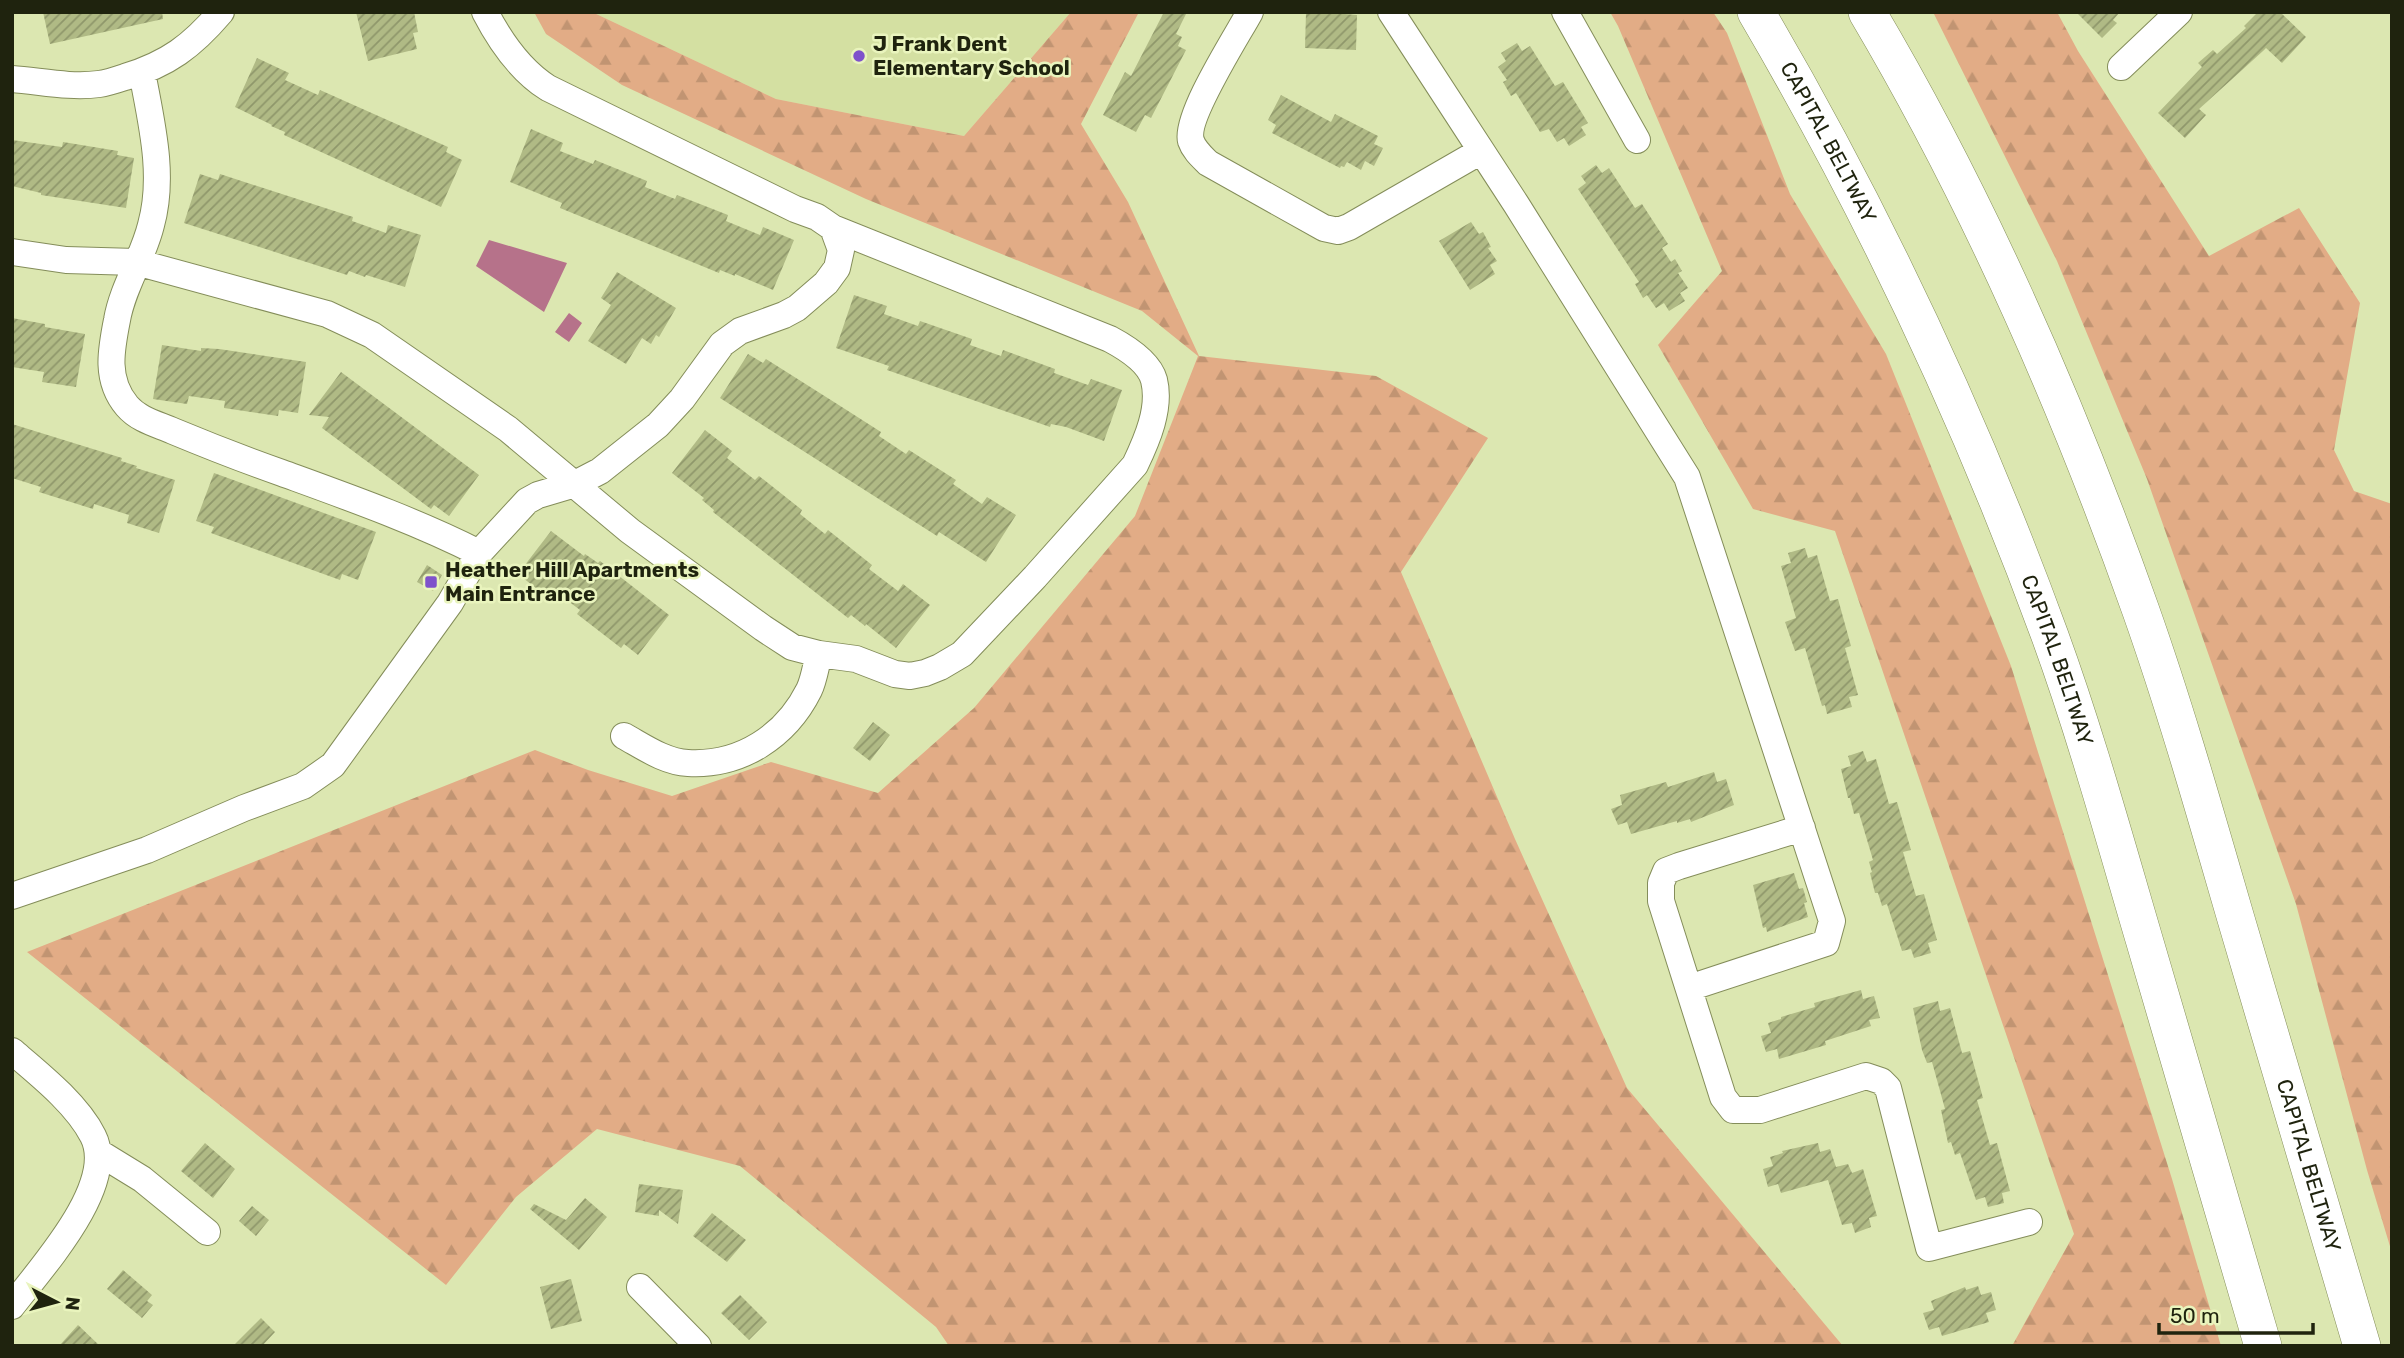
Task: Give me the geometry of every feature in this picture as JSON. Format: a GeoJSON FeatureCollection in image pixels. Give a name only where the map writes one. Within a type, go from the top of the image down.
{"type":"FeatureCollection","features":[{"type":"Feature","properties":{"kind":"highway","name":"CAPITAL BELTWAY"},"geometry":{"type":"LineString","coordinates":[[1756,12],[1849,177],[1896,270],[1952,390],[2000,505],[2051,639],[2094,770],[2263,1346]]}},
{"type":"Feature","properties":{"kind":"highway","name":"CAPITAL BELTWAY"},"geometry":{"type":"LineString","coordinates":[[1867,12],[1988,241],[2092,480],[2142,613],[2190,762],[2362,1346]]}},
{"type":"Feature","properties":{"kind":"street"},"geometry":{"type":"LineString","coordinates":[[12,79],[76,85],[100,84],[142,72],[176,56],[202,35],[222,12]]}},
{"type":"Feature","properties":{"kind":"street"},"geometry":{"type":"LineString","coordinates":[[12,252],[65,260],[136,262],[327,314],[349,323],[372,335],[508,429],[631,531],[792,647],[856,659],[895,674],[909,676],[940,667],[962,654],[1035,578],[1135,465],[1151,427],[1154,379],[1147,368],[1124,347],[1110,339],[834,229],[817,216],[795,209],[548,88],[533,79],[495,31],[485,12]]}},
{"type":"Feature","properties":{"kind":"street"},"geometry":{"type":"LineString","coordinates":[[1250,12],[1199,103],[1191,124],[1191,141],[1199,154],[1220,170],[1306,219],[1324,228],[1338,231],[1481,151]]}},
{"type":"Feature","properties":{"kind":"street"},"geometry":{"type":"LineString","coordinates":[[1391,12],[1688,477],[1832,921],[1826,943],[1689,988]]}},
{"type":"Feature","properties":{"kind":"street"},"geometry":{"type":"LineString","coordinates":[[1565,12],[1637,140]]}},
{"type":"Feature","properties":{"kind":"street"},"geometry":{"type":"LineString","coordinates":[[2121,67],[2179,12]]}},
{"type":"Feature","properties":{"kind":"street"},"geometry":{"type":"LineString","coordinates":[[142,72],[154,136],[156,183],[151,225],[122,297],[110,361],[112,379],[127,407],[153,424],[440,533],[479,553]]}},
{"type":"Feature","properties":{"kind":"street"},"geometry":{"type":"LineString","coordinates":[[12,896],[147,850],[303,786],[333,765],[450,603],[479,553],[527,501],[575,484],[600,471],[658,425],[682,399],[722,344],[740,331],[797,308],[826,282],[837,268],[841,250],[834,229]]}},
{"type":"Feature","properties":{"kind":"street"},"geometry":{"type":"LineString","coordinates":[[624,736],[660,756],[687,763],[721,760],[757,749],[789,722],[810,688],[819,654]]}},
{"type":"Feature","properties":{"kind":"street"},"geometry":{"type":"LineString","coordinates":[[1802,828],[1666,871],[1661,883],[1661,901],[1723,1097],[1733,1110],[1760,1110],[1866,1076],[1881,1081],[1888,1088],[1929,1248],[2029,1222]]}},
{"type":"Feature","properties":{"kind":"street"},"geometry":{"type":"LineString","coordinates":[[12,1051],[72,1107],[94,1137],[98,1152],[98,1170],[76,1221],[12,1306]]}},
{"type":"Feature","properties":{"kind":"street"},"geometry":{"type":"LineString","coordinates":[[98,1152],[142,1179],[207,1233]]}},
{"type":"Feature","properties":{"kind":"street"},"geometry":{"type":"LineString","coordinates":[[640,1287],[698,1346]]}},
{"type":"Feature","properties":{"kind":"shaded area","name":"J Frank Dent Elementary School"},"geometry":{"type":"Polygon","coordinates":[[[592,12],[1071,12],[964,136],[776,99],[592,12]]]}},
{"type":"Feature","properties":{"kind":"shaded area"},"geometry":{"type":"Polygon","coordinates":[[[489,240],[567,263],[544,312],[476,266],[489,240]]]}},
{"type":"Feature","properties":{"kind":"shaded area"},"geometry":{"type":"Polygon","coordinates":[[[569,313],[582,323],[569,342],[555,332],[569,313]]]}},
{"type":"Feature","properties":{"kind":"green space"},"geometry":{"type":"Polygon","coordinates":[[[534,12],[592,12],[776,99],[964,136],[1071,12],[1139,12],[1081,124],[1128,202],[1199,356],[1376,376],[1488,438],[1401,572],[1515,839],[1627,1088],[1843,1346],[949,1346],[936,1327],[740,1166],[597,1129],[516,1197],[446,1285],[27,952],[535,750],[672,796],[771,762],[878,793],[974,708],[1135,516],[1198,356],[1142,311],[866,199],[622,85],[546,34],[534,12]]]}},
{"type":"Feature","properties":{"kind":"green space"},"geometry":{"type":"Polygon","coordinates":[[[1610,12],[1713,12],[1727,33],[1790,194],[1886,354],[2011,666],[2172,1179],[2221,1346],[2012,1346],[2074,1234],[1835,531],[1753,509],[1658,345],[1722,271],[1610,12]]]}},
{"type":"Feature","properties":{"kind":"green space"},"geometry":{"type":"Polygon","coordinates":[[[1933,12],[2057,12],[2078,51],[2209,256],[2299,208],[2360,303],[2334,450],[2354,491],[2392,504],[2392,1253],[2296,904],[2147,479],[2057,261],[1933,12]]]}},
{"type":"Feature","properties":{"kind":"building"},"geometry":{"type":"Polygon","coordinates":[[[43,12],[162,12],[163,19],[50,44],[43,12]]]}},
{"type":"Feature","properties":{"kind":"building"},"geometry":{"type":"Polygon","coordinates":[[[356,12],[414,12],[418,32],[413,33],[417,49],[368,61],[356,12]]]}},
{"type":"Feature","properties":{"kind":"building"},"geometry":{"type":"Polygon","coordinates":[[[1164,12],[1187,12],[1176,34],[1182,37],[1178,46],[1186,50],[1151,118],[1145,115],[1136,132],[1103,115],[1125,72],[1131,76],[1164,12]]]}},
{"type":"Feature","properties":{"kind":"building"},"geometry":{"type":"Polygon","coordinates":[[[2076,12],[2120,12],[2113,20],[2117,23],[2102,38],[2076,12]]]}},
{"type":"Feature","properties":{"kind":"building"},"geometry":{"type":"Polygon","coordinates":[[[2258,12],[2280,12],[2306,37],[2282,63],[2266,48],[2199,109],[2206,115],[2185,138],[2158,113],[2202,67],[2198,63],[2213,50],[2217,54],[2246,28],[2244,26],[2258,12]]]}},
{"type":"Feature","properties":{"kind":"building"},"geometry":{"type":"Polygon","coordinates":[[[1306,13],[1357,15],[1356,50],[1305,48],[1306,13]]]}},
{"type":"Feature","properties":{"kind":"building"},"geometry":{"type":"Polygon","coordinates":[[[1517,43],[1522,51],[1530,46],[1555,86],[1563,82],[1588,123],[1581,127],[1586,135],[1569,146],[1564,138],[1557,142],[1549,129],[1540,132],[1516,93],[1511,96],[1503,82],[1507,80],[1498,67],[1506,61],[1501,53],[1517,43]]]}},
{"type":"Feature","properties":{"kind":"building"},"geometry":{"type":"Polygon","coordinates":[[[257,58],[289,73],[285,80],[318,95],[320,90],[448,147],[446,152],[462,160],[441,207],[284,135],[285,132],[235,107],[257,58]]]}},
{"type":"Feature","properties":{"kind":"building"},"geometry":{"type":"Polygon","coordinates":[[[1281,95],[1331,122],[1335,114],[1378,136],[1374,144],[1383,148],[1374,166],[1365,161],[1361,170],[1347,162],[1340,168],[1272,133],[1276,125],[1268,120],[1281,95]]]}},
{"type":"Feature","properties":{"kind":"building"},"geometry":{"type":"Polygon","coordinates":[[[531,129],[563,143],[560,151],[593,164],[595,160],[647,181],[645,187],[675,199],[677,195],[728,215],[726,221],[760,235],[763,227],[794,240],[773,290],[735,274],[720,270],[719,273],[560,208],[562,203],[510,182],[531,129]]]}},
{"type":"Feature","properties":{"kind":"building"},"geometry":{"type":"Polygon","coordinates":[[[12,140],[62,147],[63,142],[118,151],[117,155],[134,158],[126,208],[41,195],[12,186],[12,140]]]}},
{"type":"Feature","properties":{"kind":"building"},"geometry":{"type":"Polygon","coordinates":[[[1596,165],[1602,173],[1609,168],[1635,208],[1642,204],[1668,244],[1662,248],[1671,262],[1675,259],[1682,271],[1678,273],[1688,288],[1680,293],[1685,301],[1669,311],[1664,303],[1656,308],[1647,295],[1643,298],[1635,284],[1639,282],[1578,189],[1586,183],[1581,176],[1596,165]]]}},
{"type":"Feature","properties":{"kind":"building"},"geometry":{"type":"Polygon","coordinates":[[[200,174],[218,180],[220,174],[353,217],[352,221],[386,233],[388,225],[421,235],[405,287],[349,271],[347,275],[184,223],[200,174]]]}},
{"type":"Feature","properties":{"kind":"building"},"geometry":{"type":"Polygon","coordinates":[[[1471,222],[1479,234],[1483,232],[1491,247],[1488,248],[1497,261],[1490,265],[1495,274],[1470,290],[1439,241],[1471,222]]]}},
{"type":"Feature","properties":{"kind":"building"},"geometry":{"type":"Polygon","coordinates":[[[617,272],[676,308],[659,337],[656,335],[651,344],[642,338],[626,364],[588,341],[611,305],[601,298],[617,272]]]}},
{"type":"Feature","properties":{"kind":"building"},"geometry":{"type":"Polygon","coordinates":[[[854,295],[887,306],[884,314],[918,326],[920,321],[972,339],[970,345],[1001,356],[1003,350],[1055,369],[1054,373],[1088,385],[1091,379],[1122,390],[1104,441],[1066,427],[1051,424],[1050,427],[887,370],[889,366],[836,348],[854,295]]]}},
{"type":"Feature","properties":{"kind":"building"},"geometry":{"type":"Polygon","coordinates":[[[12,318],[85,334],[76,387],[42,382],[44,372],[12,367],[12,318]]]}},
{"type":"Feature","properties":{"kind":"building"},"geometry":{"type":"Polygon","coordinates":[[[162,345],[201,351],[201,348],[219,349],[306,362],[298,413],[279,410],[278,416],[224,408],[225,401],[189,396],[187,404],[153,399],[162,345]]]}},
{"type":"Feature","properties":{"kind":"building"},"geometry":{"type":"Polygon","coordinates":[[[748,354],[763,363],[766,359],[881,432],[879,436],[906,454],[909,450],[956,480],[953,484],[982,504],[987,497],[1016,515],[986,562],[939,532],[937,536],[720,398],[748,354]]]}},
{"type":"Feature","properties":{"kind":"building"},"geometry":{"type":"Polygon","coordinates":[[[341,372],[479,475],[449,516],[434,505],[431,509],[322,428],[329,417],[309,415],[341,372]]]}},
{"type":"Feature","properties":{"kind":"building"},"geometry":{"type":"Polygon","coordinates":[[[12,424],[122,458],[121,461],[137,466],[136,468],[175,480],[159,533],[127,523],[129,515],[94,504],[93,509],[39,492],[41,487],[12,478],[12,424]]]}},
{"type":"Feature","properties":{"kind":"building"},"geometry":{"type":"Polygon","coordinates":[[[705,430],[732,451],[727,458],[755,480],[759,476],[802,510],[800,514],[825,534],[828,530],[872,565],[869,569],[898,591],[903,584],[930,605],[896,648],[866,624],[865,626],[851,615],[848,618],[713,512],[702,500],[704,498],[672,473],[705,430]]]}},
{"type":"Feature","properties":{"kind":"building"},"geometry":{"type":"Polygon","coordinates":[[[214,473],[376,532],[358,580],[342,574],[340,580],[211,533],[214,527],[196,521],[214,473]]]}},
{"type":"Feature","properties":{"kind":"building"},"geometry":{"type":"Polygon","coordinates":[[[551,531],[584,556],[585,554],[598,563],[600,561],[669,615],[638,655],[624,644],[621,648],[577,614],[580,610],[551,588],[546,596],[518,574],[551,531]]]}},
{"type":"Feature","properties":{"kind":"building"},"geometry":{"type":"Polygon","coordinates":[[[1805,548],[1808,558],[1817,555],[1830,601],[1838,599],[1851,646],[1845,648],[1858,695],[1849,697],[1852,707],[1827,714],[1825,705],[1822,706],[1805,648],[1795,651],[1785,622],[1796,618],[1781,566],[1791,563],[1788,553],[1805,548]]]}},
{"type":"Feature","properties":{"kind":"building"},"geometry":{"type":"Polygon","coordinates":[[[427,565],[442,575],[433,591],[417,582],[427,565]]]}},
{"type":"Feature","properties":{"kind":"building"},"geometry":{"type":"Polygon","coordinates":[[[873,722],[890,735],[870,761],[853,748],[873,722]]]}},
{"type":"Feature","properties":{"kind":"building"},"geometry":{"type":"Polygon","coordinates":[[[1863,751],[1867,762],[1876,759],[1889,804],[1897,802],[1911,850],[1903,852],[1916,896],[1924,894],[1937,940],[1928,943],[1931,953],[1914,958],[1911,949],[1902,951],[1887,904],[1882,906],[1878,893],[1875,893],[1869,862],[1873,860],[1859,813],[1854,814],[1848,798],[1841,769],[1851,766],[1848,756],[1863,751]]]}},
{"type":"Feature","properties":{"kind":"building"},"geometry":{"type":"Polygon","coordinates":[[[1714,772],[1717,782],[1726,779],[1734,805],[1691,822],[1690,819],[1677,821],[1631,834],[1627,822],[1618,825],[1611,809],[1622,805],[1620,795],[1666,782],[1668,787],[1714,772]]]}},
{"type":"Feature","properties":{"kind":"building"},"geometry":{"type":"Polygon","coordinates":[[[1794,873],[1799,889],[1803,888],[1808,917],[1767,932],[1766,927],[1763,928],[1753,885],[1794,873]]]}},
{"type":"Feature","properties":{"kind":"building"},"geometry":{"type":"Polygon","coordinates":[[[1861,990],[1863,999],[1874,996],[1880,1018],[1869,1020],[1871,1026],[1825,1041],[1826,1045],[1779,1059],[1777,1049],[1766,1052],[1761,1036],[1771,1033],[1768,1023],[1815,1007],[1814,1003],[1861,990]]]}},
{"type":"Feature","properties":{"kind":"building"},"geometry":{"type":"Polygon","coordinates":[[[1938,1001],[1940,1011],[1950,1008],[1962,1053],[1970,1051],[1983,1098],[1977,1100],[1990,1145],[1997,1143],[2010,1191],[2002,1193],[2004,1203],[1988,1207],[1985,1197],[1976,1200],[1960,1153],[1955,1155],[1951,1142],[1948,1143],[1941,1110],[1945,1109],[1932,1062],[1927,1063],[1922,1050],[1913,1008],[1938,1001]]]}},
{"type":"Feature","properties":{"kind":"building"},"geometry":{"type":"Polygon","coordinates":[[[205,1143],[235,1169],[213,1198],[181,1171],[205,1143]]]}},
{"type":"Feature","properties":{"kind":"building"},"geometry":{"type":"Polygon","coordinates":[[[1818,1143],[1820,1152],[1830,1149],[1836,1167],[1848,1164],[1852,1173],[1863,1169],[1877,1216],[1869,1218],[1871,1227],[1855,1233],[1852,1223],[1842,1225],[1828,1180],[1781,1193],[1778,1184],[1768,1187],[1763,1169],[1773,1166],[1770,1157],[1783,1153],[1782,1151],[1818,1143]]]}},
{"type":"Feature","properties":{"kind":"building"},"geometry":{"type":"Polygon","coordinates":[[[639,1184],[683,1190],[678,1224],[659,1210],[659,1216],[635,1212],[639,1184]]]}},
{"type":"Feature","properties":{"kind":"building"},"geometry":{"type":"Polygon","coordinates":[[[585,1198],[607,1217],[579,1250],[530,1209],[534,1204],[566,1220],[585,1198]]]}},
{"type":"Feature","properties":{"kind":"building"},"geometry":{"type":"Polygon","coordinates":[[[252,1206],[269,1220],[256,1236],[239,1221],[252,1206]]]}},
{"type":"Feature","properties":{"kind":"building"},"geometry":{"type":"Polygon","coordinates":[[[712,1213],[746,1240],[727,1262],[693,1236],[712,1213]]]}},
{"type":"Feature","properties":{"kind":"building"},"geometry":{"type":"Polygon","coordinates":[[[123,1270],[152,1295],[147,1301],[153,1305],[142,1318],[107,1289],[123,1270]]]}},
{"type":"Feature","properties":{"kind":"building"},"geometry":{"type":"Polygon","coordinates":[[[571,1279],[582,1321],[551,1329],[540,1287],[571,1279]]]}},
{"type":"Feature","properties":{"kind":"building"},"geometry":{"type":"Polygon","coordinates":[[[1978,1286],[1981,1295],[1991,1292],[1996,1310],[1986,1313],[1989,1322],[1942,1336],[1939,1327],[1929,1330],[1923,1313],[1934,1310],[1931,1301],[1965,1287],[1966,1290],[1978,1286]]]}},
{"type":"Feature","properties":{"kind":"building"},"geometry":{"type":"Polygon","coordinates":[[[740,1295],[767,1322],[749,1340],[721,1313],[740,1295]]]}},
{"type":"Feature","properties":{"kind":"building"},"geometry":{"type":"Polygon","coordinates":[[[261,1318],[275,1332],[262,1346],[233,1346],[261,1318]]]}},
{"type":"Feature","properties":{"kind":"building"},"geometry":{"type":"Polygon","coordinates":[[[78,1325],[100,1346],[59,1346],[78,1325]]]}},
{"type":"Feature","properties":{"kind":"place","name":"J Frank Dent Elementary School"},"geometry":{"type":"Point","coordinates":[859,56]}},
{"type":"Feature","properties":{"kind":"place","name":"Heather Hill Apartments Main Entrance"},"geometry":{"type":"Point","coordinates":[431,582]}}]}
